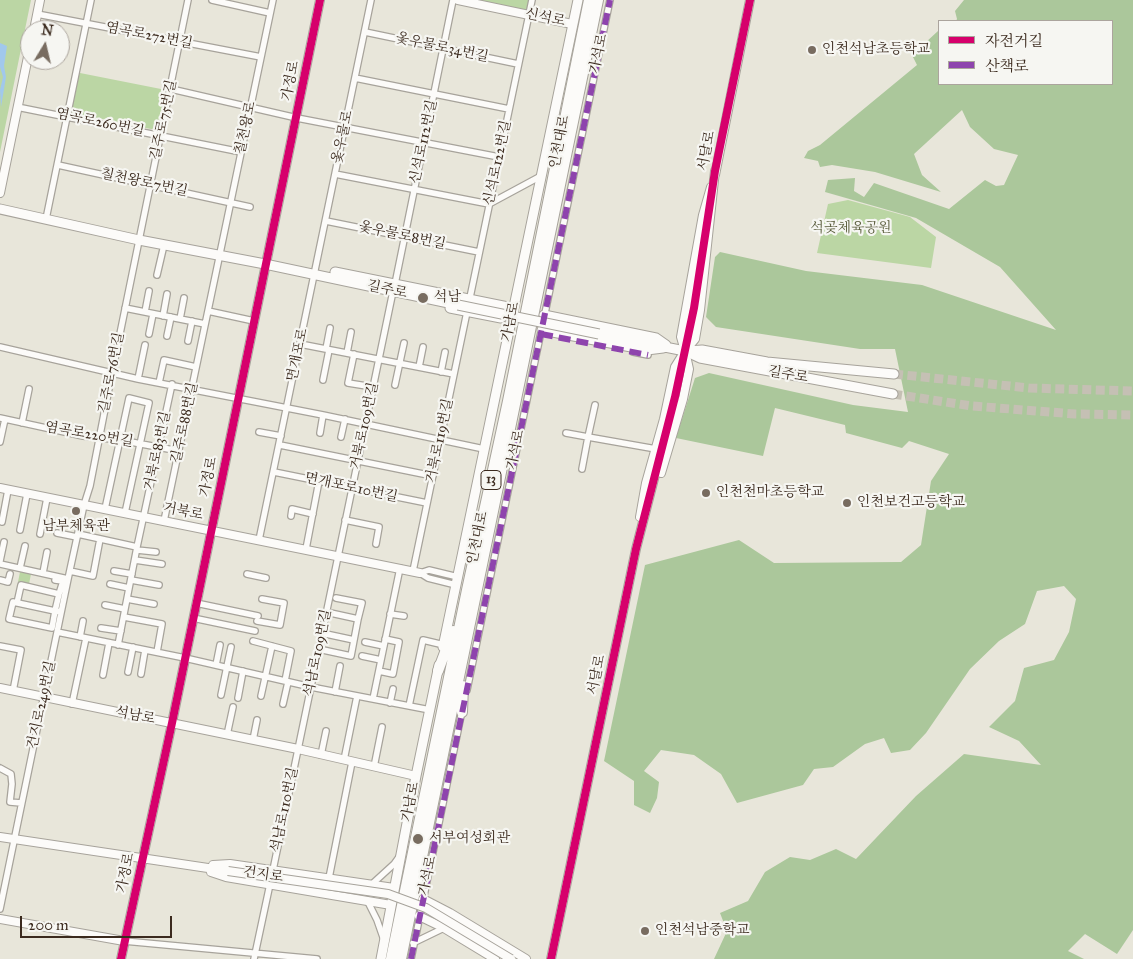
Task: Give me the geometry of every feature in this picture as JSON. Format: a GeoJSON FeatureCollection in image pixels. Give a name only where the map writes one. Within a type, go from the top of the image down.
{"type":"FeatureCollection","features":[{"type":"Feature","properties":{"kind":"highway","name":"인천대로"},"geometry":{"type":"LineString","coordinates":[[391,959],[508,401],[589,0]]}},
{"type":"Feature","properties":{"kind":"highway","name":"인천대로"},"geometry":{"type":"LineString","coordinates":[[400,959],[466,647],[598,0]]}},
{"type":"Feature","properties":{"kind":"highway"},"geometry":{"type":"LineString","coordinates":[[438,670],[467,590]]}},
{"type":"Feature","properties":{"kind":"highway"},"geometry":{"type":"LineString","coordinates":[[462,712],[466,647]]}},
{"type":"Feature","properties":{"kind":"main road","name":"가남로"},"geometry":{"type":"LineString","coordinates":[[381,959],[416,776],[578,0]]}},
{"type":"Feature","properties":{"kind":"main road","name":"길주로"},"geometry":{"type":"LineString","coordinates":[[0,209],[139,240],[266,264],[668,347],[685,351],[700,358],[893,394]]}},
{"type":"Feature","properties":{"kind":"main road"},"geometry":{"type":"LineString","coordinates":[[315,274],[333,272],[514,308]]}},
{"type":"Feature","properties":{"kind":"main road"},"geometry":{"type":"LineString","coordinates":[[315,274],[330,283],[511,320]]}},
{"type":"Feature","properties":{"kind":"main road","name":"길주로"},"geometry":{"type":"LineString","coordinates":[[544,315],[656,338],[668,347]]}},
{"type":"Feature","properties":{"kind":"main road","name":"길주로"},"geometry":{"type":"LineString","coordinates":[[541,332],[647,350],[668,347]]}},
{"type":"Feature","properties":{"kind":"main road","name":"길주로"},"geometry":{"type":"LineString","coordinates":[[685,351],[702,350],[767,362],[894,374]]}},
{"type":"Feature","properties":{"kind":"street"},"geometry":{"type":"LineString","coordinates":[[36,20],[40,0]]}},
{"type":"Feature","properties":{"kind":"street"},"geometry":{"type":"LineString","coordinates":[[46,219],[92,0]]}},
{"type":"Feature","properties":{"kind":"street","name":"길주로75번길"},"geometry":{"type":"LineString","coordinates":[[139,240],[188,0]]}},
{"type":"Feature","properties":{"kind":"street"},"geometry":{"type":"LineString","coordinates":[[212,0],[270,13]]}},
{"type":"Feature","properties":{"kind":"street","name":"칠천왕로"},"geometry":{"type":"LineString","coordinates":[[220,256],[273,0]]}},
{"type":"Feature","properties":{"kind":"street","name":"가정로"},"geometry":{"type":"LineString","coordinates":[[120,959],[172,723],[320,0]]}},
{"type":"Feature","properties":{"kind":"street","name":"옻우물로"},"geometry":{"type":"LineString","coordinates":[[315,274],[371,0]]}},
{"type":"Feature","properties":{"kind":"street","name":"신석로112번길"},"geometry":{"type":"LineString","coordinates":[[395,284],[453,0]]}},
{"type":"Feature","properties":{"kind":"street","name":"신석로"},"geometry":{"type":"LineString","coordinates":[[458,0],[572,24]]}},
{"type":"Feature","properties":{"kind":"street","name":"신석로122번길"},"geometry":{"type":"LineString","coordinates":[[467,312],[532,0]]}},
{"type":"Feature","properties":{"kind":"street","name":"가석로"},"geometry":{"type":"LineString","coordinates":[[410,959],[610,0]]}},
{"type":"Feature","properties":{"kind":"street","name":"서달로"},"geometry":{"type":"LineString","coordinates":[[693,308],[715,171],[750,0]]}},
{"type":"Feature","properties":{"kind":"street","name":"염곡로272번길"},"geometry":{"type":"LineString","coordinates":[[37,14],[261,57]]}},
{"type":"Feature","properties":{"kind":"street","name":"옻우물로34번길"},"geometry":{"type":"LineString","coordinates":[[365,32],[518,64]]}},
{"type":"Feature","properties":{"kind":"street"},"geometry":{"type":"LineString","coordinates":[[0,193],[25,70]]}},
{"type":"Feature","properties":{"kind":"street"},"geometry":{"type":"LineString","coordinates":[[355,78],[509,109]]}},
{"type":"Feature","properties":{"kind":"street"},"geometry":{"type":"LineString","coordinates":[[170,89],[345,128],[499,156]]}},
{"type":"Feature","properties":{"kind":"street","name":"염곡로260번길"},"geometry":{"type":"LineString","coordinates":[[17,107],[241,152]]}},
{"type":"Feature","properties":{"kind":"street","name":"칠천왕로7번길"},"geometry":{"type":"LineString","coordinates":[[58,165],[250,206]]}},
{"type":"Feature","properties":{"kind":"street"},"geometry":{"type":"LineString","coordinates":[[335,174],[489,204],[541,176]]}},
{"type":"Feature","properties":{"kind":"street","name":"옻우물로8번길"},"geometry":{"type":"LineString","coordinates":[[326,221],[479,252]]}},
{"type":"Feature","properties":{"kind":"street","name":"길주로76번길"},"geometry":{"type":"LineString","coordinates":[[84,505],[90,486],[139,240]]}},
{"type":"Feature","properties":{"kind":"street"},"geometry":{"type":"LineString","coordinates":[[157,276],[164,245]]}},
{"type":"Feature","properties":{"kind":"street","name":"길주로88번길"},"geometry":{"type":"LineString","coordinates":[[164,521],[220,256]]}},
{"type":"Feature","properties":{"kind":"street","name":"면개포로"},"geometry":{"type":"LineString","coordinates":[[259,540],[315,274]]}},
{"type":"Feature","properties":{"kind":"street"},"geometry":{"type":"LineString","coordinates":[[145,312],[149,291]]}},
{"type":"Feature","properties":{"kind":"street"},"geometry":{"type":"LineString","coordinates":[[163,316],[167,294]]}},
{"type":"Feature","properties":{"kind":"street","name":"거북로109번길"},"geometry":{"type":"LineString","coordinates":[[338,556],[392,296]]}},
{"type":"Feature","properties":{"kind":"street"},"geometry":{"type":"LineString","coordinates":[[180,319],[184,298]]}},
{"type":"Feature","properties":{"kind":"street"},"geometry":{"type":"LineString","coordinates":[[125,308],[205,324]]}},
{"type":"Feature","properties":{"kind":"street"},"geometry":{"type":"LineString","coordinates":[[636,549],[643,498],[656,448],[689,370],[681,337],[693,308]]}},
{"type":"Feature","properties":{"kind":"street"},"geometry":{"type":"LineString","coordinates":[[676,397],[675,367],[695,339],[693,308]]}},
{"type":"Feature","properties":{"kind":"street"},"geometry":{"type":"LineString","coordinates":[[208,311],[254,320]]}},
{"type":"Feature","properties":{"kind":"street","name":"거북로119번길"},"geometry":{"type":"LineString","coordinates":[[416,572],[432,476],[467,312]]}},
{"type":"Feature","properties":{"kind":"street"},"geometry":{"type":"LineString","coordinates":[[149,334],[153,314]]}},
{"type":"Feature","properties":{"kind":"street"},"geometry":{"type":"LineString","coordinates":[[167,336],[171,317]]}},
{"type":"Feature","properties":{"kind":"street"},"geometry":{"type":"LineString","coordinates":[[188,341],[192,321]]}},
{"type":"Feature","properties":{"kind":"street"},"geometry":{"type":"LineString","coordinates":[[323,380],[330,328]]}},
{"type":"Feature","properties":{"kind":"street"},"geometry":{"type":"LineString","coordinates":[[346,353],[351,332]]}},
{"type":"Feature","properties":{"kind":"street"},"geometry":{"type":"LineString","coordinates":[[541,332],[648,355]]}},
{"type":"Feature","properties":{"kind":"street"},"geometry":{"type":"LineString","coordinates":[[395,385],[404,343]]}},
{"type":"Feature","properties":{"kind":"street"},"geometry":{"type":"LineString","coordinates":[[300,344],[454,374]]}},
{"type":"Feature","properties":{"kind":"street"},"geometry":{"type":"LineString","coordinates":[[138,378],[145,345]]}},
{"type":"Feature","properties":{"kind":"street"},"geometry":{"type":"LineString","coordinates":[[0,347],[112,373],[323,415],[484,450]]}},
{"type":"Feature","properties":{"kind":"street"},"geometry":{"type":"LineString","coordinates":[[419,367],[423,347]]}},
{"type":"Feature","properties":{"kind":"street"},"geometry":{"type":"LineString","coordinates":[[441,372],[445,352]]}},
{"type":"Feature","properties":{"kind":"street"},"geometry":{"type":"LineString","coordinates":[[354,354],[348,383],[373,388]]}},
{"type":"Feature","properties":{"kind":"street"},"geometry":{"type":"LineString","coordinates":[[159,383],[164,360],[196,367]]}},
{"type":"Feature","properties":{"kind":"street","name":"거북로83번길"},"geometry":{"type":"LineString","coordinates":[[118,645],[172,384]]}},
{"type":"Feature","properties":{"kind":"street"},"geometry":{"type":"LineString","coordinates":[[22,422],[29,389]]}},
{"type":"Feature","properties":{"kind":"street","name":"서달로"},"geometry":{"type":"LineString","coordinates":[[551,959],[636,549],[676,397]]}},
{"type":"Feature","properties":{"kind":"street"},"geometry":{"type":"LineString","coordinates":[[106,509],[129,398],[148,402],[125,513]]}},
{"type":"Feature","properties":{"kind":"street"},"geometry":{"type":"LineString","coordinates":[[582,469],[595,404]]}},
{"type":"Feature","properties":{"kind":"street"},"geometry":{"type":"LineString","coordinates":[[320,433],[323,415]]}},
{"type":"Feature","properties":{"kind":"street"},"geometry":{"type":"LineString","coordinates":[[0,442],[2,418]]}},
{"type":"Feature","properties":{"kind":"street","name":"염곡로220번길"},"geometry":{"type":"LineString","coordinates":[[2,418],[99,438],[179,451]]}},
{"type":"Feature","properties":{"kind":"street"},"geometry":{"type":"LineString","coordinates":[[342,437],[344,420]]}},
{"type":"Feature","properties":{"kind":"street"},"geometry":{"type":"LineString","coordinates":[[259,432],[281,436]]}},
{"type":"Feature","properties":{"kind":"street"},"geometry":{"type":"LineString","coordinates":[[566,433],[656,448]]}},
{"type":"Feature","properties":{"kind":"street"},"geometry":{"type":"LineString","coordinates":[[280,445],[432,476]]}},
{"type":"Feature","properties":{"kind":"street","name":"면개포로10번길"},"geometry":{"type":"LineString","coordinates":[[274,472],[427,503]]}},
{"type":"Feature","properties":{"kind":"street"},"geometry":{"type":"LineString","coordinates":[[306,549],[319,481]]}},
{"type":"Feature","properties":{"kind":"street","name":"거북로"},"geometry":{"type":"LineString","coordinates":[[2,522],[4,489],[416,572]]}},
{"type":"Feature","properties":{"kind":"street"},"geometry":{"type":"LineString","coordinates":[[20,530],[27,494]]}},
{"type":"Feature","properties":{"kind":"street"},"geometry":{"type":"LineString","coordinates":[[40,534],[47,498]]}},
{"type":"Feature","properties":{"kind":"street","name":"건지로249번길"},"geometry":{"type":"LineString","coordinates":[[0,909],[57,632],[58,611],[70,571],[84,505]]}},
{"type":"Feature","properties":{"kind":"street"},"geometry":{"type":"LineString","coordinates":[[291,516],[292,509],[312,514]]}},
{"type":"Feature","properties":{"kind":"street"},"geometry":{"type":"LineString","coordinates":[[345,520],[379,526],[376,544]]}},
{"type":"Feature","properties":{"kind":"street"},"geometry":{"type":"LineString","coordinates":[[57,533],[100,539],[156,552]]}},
{"type":"Feature","properties":{"kind":"street"},"geometry":{"type":"LineString","coordinates":[[70,571],[93,576],[100,539]]}},
{"type":"Feature","properties":{"kind":"street"},"geometry":{"type":"LineString","coordinates":[[4,542],[0,562],[63,581],[58,611],[52,628],[9,619],[13,602],[58,611]]}},
{"type":"Feature","properties":{"kind":"street"},"geometry":{"type":"LineString","coordinates":[[20,568],[25,546]]}},
{"type":"Feature","properties":{"kind":"street"},"geometry":{"type":"LineString","coordinates":[[41,574],[47,552]]}},
{"type":"Feature","properties":{"kind":"street","name":"석남로109번길"},"geometry":{"type":"LineString","coordinates":[[298,749],[338,556]]}},
{"type":"Feature","properties":{"kind":"street"},"geometry":{"type":"LineString","coordinates":[[135,560],[162,564]]}},
{"type":"Feature","properties":{"kind":"street"},"geometry":{"type":"LineString","coordinates":[[373,699],[400,568]]}},
{"type":"Feature","properties":{"kind":"street"},"geometry":{"type":"LineString","coordinates":[[416,572],[429,570],[457,581]]}},
{"type":"Feature","properties":{"kind":"street"},"geometry":{"type":"LineString","coordinates":[[114,571],[159,585]]}},
{"type":"Feature","properties":{"kind":"street"},"geometry":{"type":"LineString","coordinates":[[0,580],[8,582],[10,574]]}},
{"type":"Feature","properties":{"kind":"street"},"geometry":{"type":"LineString","coordinates":[[41,574],[68,579]]}},
{"type":"Feature","properties":{"kind":"street"},"geometry":{"type":"LineString","coordinates":[[247,574],[266,578]]}},
{"type":"Feature","properties":{"kind":"street"},"geometry":{"type":"LineString","coordinates":[[110,584],[129,588]]}},
{"type":"Feature","properties":{"kind":"street"},"geometry":{"type":"LineString","coordinates":[[17,603],[21,585],[60,594]]}},
{"type":"Feature","properties":{"kind":"street"},"geometry":{"type":"LineString","coordinates":[[323,650],[351,656],[362,603],[336,598]]}},
{"type":"Feature","properties":{"kind":"street"},"geometry":{"type":"LineString","coordinates":[[127,599],[154,604]]}},
{"type":"Feature","properties":{"kind":"street"},"geometry":{"type":"LineString","coordinates":[[196,603],[280,625],[284,603],[262,599]]}},
{"type":"Feature","properties":{"kind":"street"},"geometry":{"type":"LineString","coordinates":[[105,605],[125,609]]}},
{"type":"Feature","properties":{"kind":"street"},"geometry":{"type":"LineString","coordinates":[[326,612],[358,619]]}},
{"type":"Feature","properties":{"kind":"street"},"geometry":{"type":"LineString","coordinates":[[390,614],[404,616]]}},
{"type":"Feature","properties":{"kind":"street"},"geometry":{"type":"LineString","coordinates":[[124,617],[162,624],[157,652]]}},
{"type":"Feature","properties":{"kind":"street"},"geometry":{"type":"LineString","coordinates":[[193,618],[255,631]]}},
{"type":"Feature","properties":{"kind":"street"},"geometry":{"type":"LineString","coordinates":[[72,704],[83,638],[83,621]]}},
{"type":"Feature","properties":{"kind":"street"},"geometry":{"type":"LineString","coordinates":[[101,628],[121,631]]}},
{"type":"Feature","properties":{"kind":"street"},"geometry":{"type":"LineString","coordinates":[[57,632],[227,667],[286,682],[430,710]]}},
{"type":"Feature","properties":{"kind":"street"},"geometry":{"type":"LineString","coordinates":[[326,634],[354,640]]}},
{"type":"Feature","properties":{"kind":"street"},"geometry":{"type":"LineString","coordinates":[[379,671],[393,674],[399,642],[385,639]]}},
{"type":"Feature","properties":{"kind":"street"},"geometry":{"type":"LineString","coordinates":[[409,706],[423,640],[444,645]]}},
{"type":"Feature","properties":{"kind":"street"},"geometry":{"type":"LineString","coordinates":[[253,641],[291,650],[283,704]]}},
{"type":"Feature","properties":{"kind":"street"},"geometry":{"type":"LineString","coordinates":[[365,642],[384,646]]}},
{"type":"Feature","properties":{"kind":"street"},"geometry":{"type":"LineString","coordinates":[[103,675],[109,643]]}},
{"type":"Feature","properties":{"kind":"street"},"geometry":{"type":"LineString","coordinates":[[216,665],[220,645]]}},
{"type":"Feature","properties":{"kind":"street"},"geometry":{"type":"LineString","coordinates":[[0,646],[21,650],[14,691]]}},
{"type":"Feature","properties":{"kind":"street"},"geometry":{"type":"LineString","coordinates":[[261,696],[272,646]]}},
{"type":"Feature","properties":{"kind":"street"},"geometry":{"type":"LineString","coordinates":[[221,695],[231,647]]}},
{"type":"Feature","properties":{"kind":"street"},"geometry":{"type":"LineString","coordinates":[[128,672],[133,648]]}},
{"type":"Feature","properties":{"kind":"street"},"geometry":{"type":"LineString","coordinates":[[141,674],[146,650]]}},
{"type":"Feature","properties":{"kind":"street"},"geometry":{"type":"LineString","coordinates":[[362,656],[381,660]]}},
{"type":"Feature","properties":{"kind":"street"},"geometry":{"type":"LineString","coordinates":[[335,692],[340,666]]}},
{"type":"Feature","properties":{"kind":"street"},"geometry":{"type":"LineString","coordinates":[[238,698],[243,671]]}},
{"type":"Feature","properties":{"kind":"street","name":"석남로"},"geometry":{"type":"LineString","coordinates":[[0,688],[298,749],[416,776]]}},
{"type":"Feature","properties":{"kind":"street"},"geometry":{"type":"LineString","coordinates":[[390,702],[393,689]]}},
{"type":"Feature","properties":{"kind":"street"},"geometry":{"type":"LineString","coordinates":[[329,878],[357,696]]}},
{"type":"Feature","properties":{"kind":"street"},"geometry":{"type":"LineString","coordinates":[[227,735],[233,707]]}},
{"type":"Feature","properties":{"kind":"street"},"geometry":{"type":"LineString","coordinates":[[253,740],[257,720]]}},
{"type":"Feature","properties":{"kind":"street"},"geometry":{"type":"LineString","coordinates":[[374,766],[382,727]]}},
{"type":"Feature","properties":{"kind":"street"},"geometry":{"type":"LineString","coordinates":[[321,755],[326,732]]}},
{"type":"Feature","properties":{"kind":"street","name":"석남로110번길"},"geometry":{"type":"LineString","coordinates":[[272,870],[298,749]]}},
{"type":"Feature","properties":{"kind":"street"},"geometry":{"type":"LineString","coordinates":[[0,768],[11,774],[10,802],[21,803]]}},
{"type":"Feature","properties":{"kind":"street","name":"건지로"},"geometry":{"type":"LineString","coordinates":[[0,837],[142,859],[368,890],[397,897],[426,908],[511,959]]}},
{"type":"Feature","properties":{"kind":"street"},"geometry":{"type":"LineString","coordinates":[[371,885],[400,856]]}},
{"type":"Feature","properties":{"kind":"street"},"geometry":{"type":"LineString","coordinates":[[198,867],[230,864],[394,888]]}},
{"type":"Feature","properties":{"kind":"street"},"geometry":{"type":"LineString","coordinates":[[198,867],[226,877],[391,905]]}},
{"type":"Feature","properties":{"kind":"street"},"geometry":{"type":"LineString","coordinates":[[255,956],[270,884]]}},
{"type":"Feature","properties":{"kind":"street"},"geometry":{"type":"LineString","coordinates":[[423,899],[450,912],[526,959]]}},
{"type":"Feature","properties":{"kind":"street"},"geometry":{"type":"LineString","coordinates":[[367,900],[378,920],[384,940]]}},
{"type":"Feature","properties":{"kind":"street"},"geometry":{"type":"LineString","coordinates":[[419,916],[444,928],[495,959]]}},
{"type":"Feature","properties":{"kind":"street"},"geometry":{"type":"LineString","coordinates":[[0,920],[124,941],[255,956],[317,959]]}},
{"type":"Feature","properties":{"kind":"street"},"geometry":{"type":"LineString","coordinates":[[414,943],[444,928]]}},
{"type":"Feature","properties":{"kind":"green space"},"geometry":{"type":"Polygon","coordinates":[[[0,0],[31,0],[27,20],[20,20],[20,54],[0,152],[0,0]]]}},
{"type":"Feature","properties":{"kind":"green space"},"geometry":{"type":"Polygon","coordinates":[[[458,0],[532,0],[529,15],[458,0]]]}},
{"type":"Feature","properties":{"kind":"green space"},"geometry":{"type":"Polygon","coordinates":[[[964,0],[1133,0],[1133,930],[1117,954],[1085,934],[1068,951],[1084,959],[714,959],[727,931],[720,913],[748,901],[765,872],[790,857],[810,860],[836,849],[856,859],[916,796],[964,754],[1041,765],[1019,741],[989,727],[1015,701],[1024,668],[1054,660],[1069,632],[1076,599],[1064,586],[1037,591],[1025,624],[999,641],[970,669],[926,733],[910,750],[891,753],[884,738],[865,744],[833,767],[814,769],[803,785],[737,803],[721,774],[694,755],[661,750],[644,771],[659,782],[657,798],[650,813],[634,805],[634,781],[604,761],[645,565],[739,540],[774,563],[901,562],[921,545],[931,481],[949,454],[909,441],[902,448],[846,433],[845,425],[775,408],[763,456],[676,438],[695,378],[709,373],[853,405],[908,412],[895,349],[860,349],[716,327],[706,317],[715,257],[720,252],[806,271],[922,285],[1056,330],[1000,267],[916,218],[825,192],[828,180],[855,178],[854,191],[864,197],[874,183],[949,209],[985,180],[996,186],[1004,185],[1018,155],[994,149],[970,127],[962,110],[914,154],[922,175],[941,192],[875,172],[832,165],[820,167],[818,161],[804,158],[808,151],[820,145],[917,65],[912,55],[938,31],[938,85],[1113,85],[1113,20],[956,20],[955,11],[964,0]]]}},
{"type":"Feature","properties":{"kind":"green space"},"geometry":{"type":"Polygon","coordinates":[[[75,72],[166,90],[156,130],[68,112],[75,72]]]}},
{"type":"Feature","properties":{"kind":"green space","name":"석곶체육공원"},"geometry":{"type":"Polygon","coordinates":[[[848,200],[910,217],[936,237],[931,268],[817,253],[828,204],[848,200]]]}},
{"type":"Feature","properties":{"kind":"green space"},"geometry":{"type":"Polygon","coordinates":[[[20,572],[31,574],[29,584],[18,582],[20,572]]]}},
{"type":"Feature","properties":{"kind":"water"},"geometry":{"type":"Polygon","coordinates":[[[0,43],[7,46],[4,66],[6,77],[1,107],[0,90],[3,77],[0,67],[0,43]]]}},
{"type":"Feature","properties":{"kind":"tunnel"},"geometry":{"type":"LineString","coordinates":[[675,397],[694,308]]}},
{"type":"Feature","properties":{"kind":"tunnel"},"geometry":{"type":"LineString","coordinates":[[894,374],[1029,388],[1133,391]]}},
{"type":"Feature","properties":{"kind":"tunnel"},"geometry":{"type":"LineString","coordinates":[[893,394],[972,406],[1075,414],[1133,415]]}},
{"type":"Feature","properties":{"kind":"marked path"},"geometry":{"type":"LineString","coordinates":[[411,959],[610,0]]}},
{"type":"Feature","properties":{"kind":"marked path"},"geometry":{"type":"LineString","coordinates":[[541,334],[648,355]]}},
{"type":"Feature","properties":{"kind":"cycle path"},"geometry":{"type":"LineString","coordinates":[[121,959],[172,723],[320,0]]}},
{"type":"Feature","properties":{"kind":"cycle path"},"geometry":{"type":"LineString","coordinates":[[551,959],[636,549],[675,397],[694,308],[715,171],[750,0]]}},
{"type":"Feature","properties":{"kind":"place","name":"인천석남초등학교"},"geometry":{"type":"Point","coordinates":[812,50]}},
{"type":"Feature","properties":{"kind":"place","name":"석남"},"geometry":{"type":"Point","coordinates":[423,298]}},
{"type":"Feature","properties":{"kind":"place","name":"인천천마초등학교"},"geometry":{"type":"Point","coordinates":[706,493]}},
{"type":"Feature","properties":{"kind":"place","name":"인천보건고등학교"},"geometry":{"type":"Point","coordinates":[847,503]}},
{"type":"Feature","properties":{"kind":"place","name":"남부체육관"},"geometry":{"type":"Point","coordinates":[76,511]}},
{"type":"Feature","properties":{"kind":"place","name":"서부여성회관"},"geometry":{"type":"Point","coordinates":[418,839]}},
{"type":"Feature","properties":{"kind":"place","name":"인천석남중학교"},"geometry":{"type":"Point","coordinates":[645,931]}}]}
